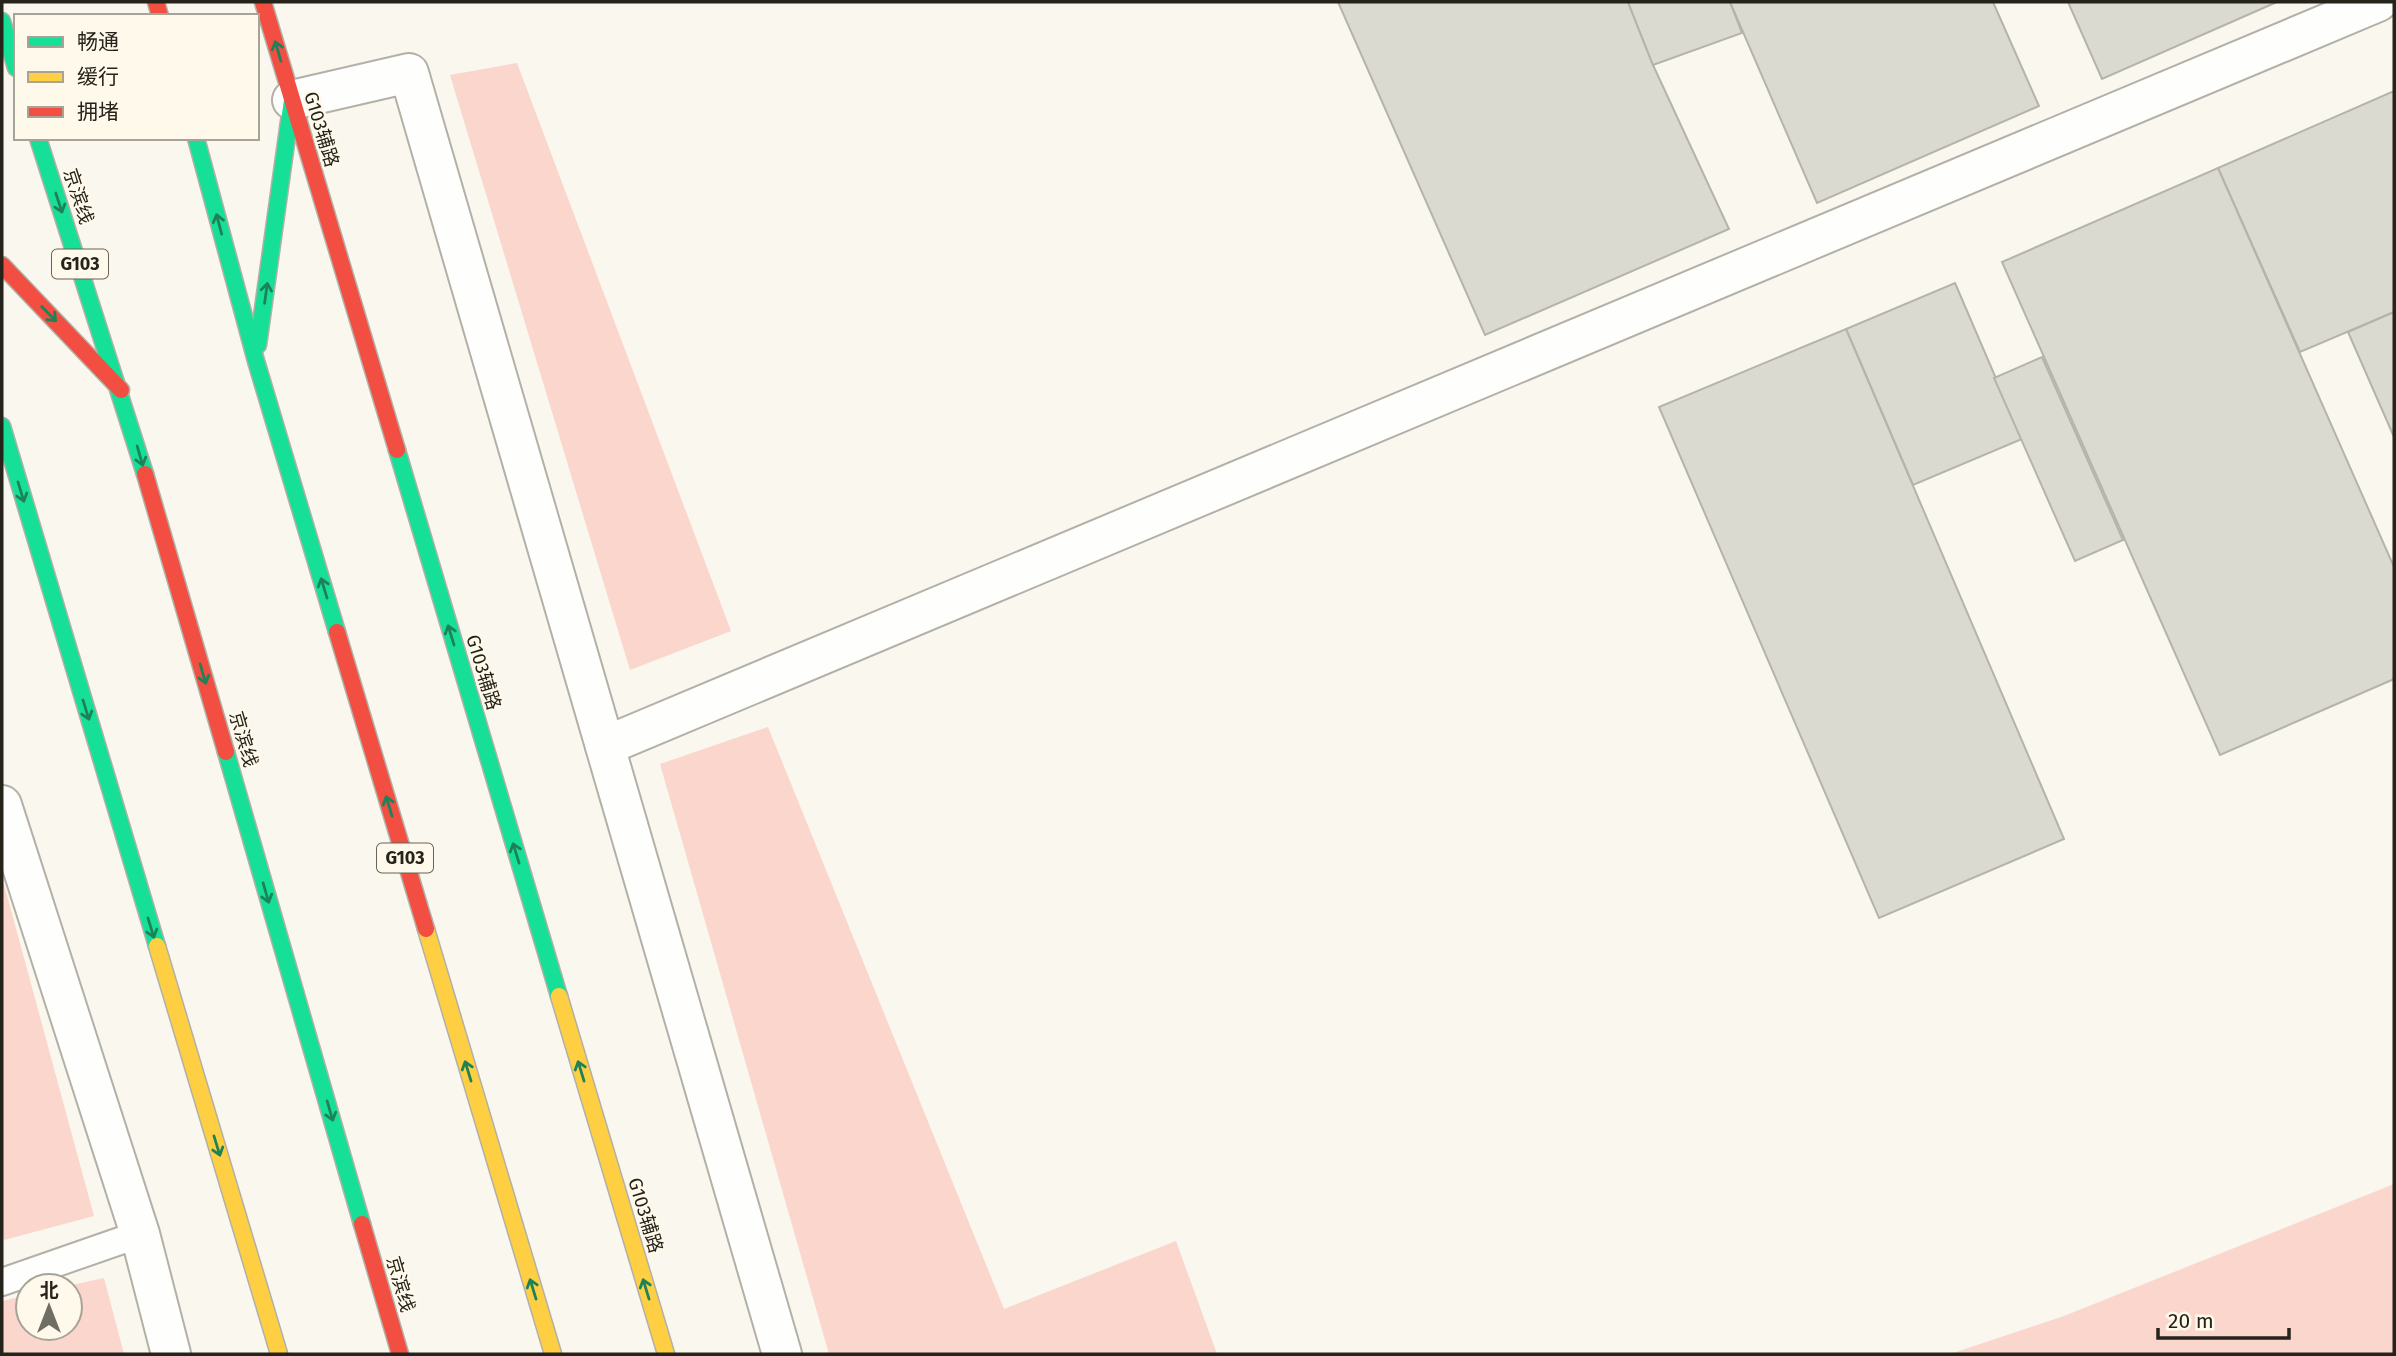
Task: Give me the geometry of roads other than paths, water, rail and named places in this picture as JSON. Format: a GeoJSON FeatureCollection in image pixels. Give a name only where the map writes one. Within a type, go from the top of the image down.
{"type":"FeatureCollection","features":[{"type":"Feature","properties":{"kind":"main road","name":"G103辅路"},"geometry":{"type":"LineString","coordinates":[[263,2],[666,1354]]}},
{"type":"Feature","properties":{"kind":"main road"},"geometry":{"type":"LineString","coordinates":[[2,21],[14,61]]}},
{"type":"Feature","properties":{"kind":"main road"},"geometry":{"type":"LineString","coordinates":[[256,361],[292,100]]}},
{"type":"Feature","properties":{"kind":"main road","name":"京滨线"},"geometry":{"type":"LineString","coordinates":[[39,140],[121,390],[400,1354]]}},
{"type":"Feature","properties":{"kind":"main road","name":"G103"},"geometry":{"type":"LineString","coordinates":[[197,140],[256,361],[553,1354]]}},
{"type":"Feature","properties":{"kind":"main road"},"geometry":{"type":"LineString","coordinates":[[2,265],[121,390]]}},
{"type":"Feature","properties":{"kind":"main road"},"geometry":{"type":"LineString","coordinates":[[2,426],[279,1354]]}},
{"type":"Feature","properties":{"kind":"street"},"geometry":{"type":"LineString","coordinates":[[605,746],[2378,2]]}},
{"type":"Feature","properties":{"kind":"street"},"geometry":{"type":"LineString","coordinates":[[292,100],[409,73],[782,1354]]}},
{"type":"Feature","properties":{"kind":"street"},"geometry":{"type":"LineString","coordinates":[[2,805],[140,1234],[171,1354]]}},
{"type":"Feature","properties":{"kind":"lane"},"geometry":{"type":"LineString","coordinates":[[2,1282],[140,1234]]}}]}
